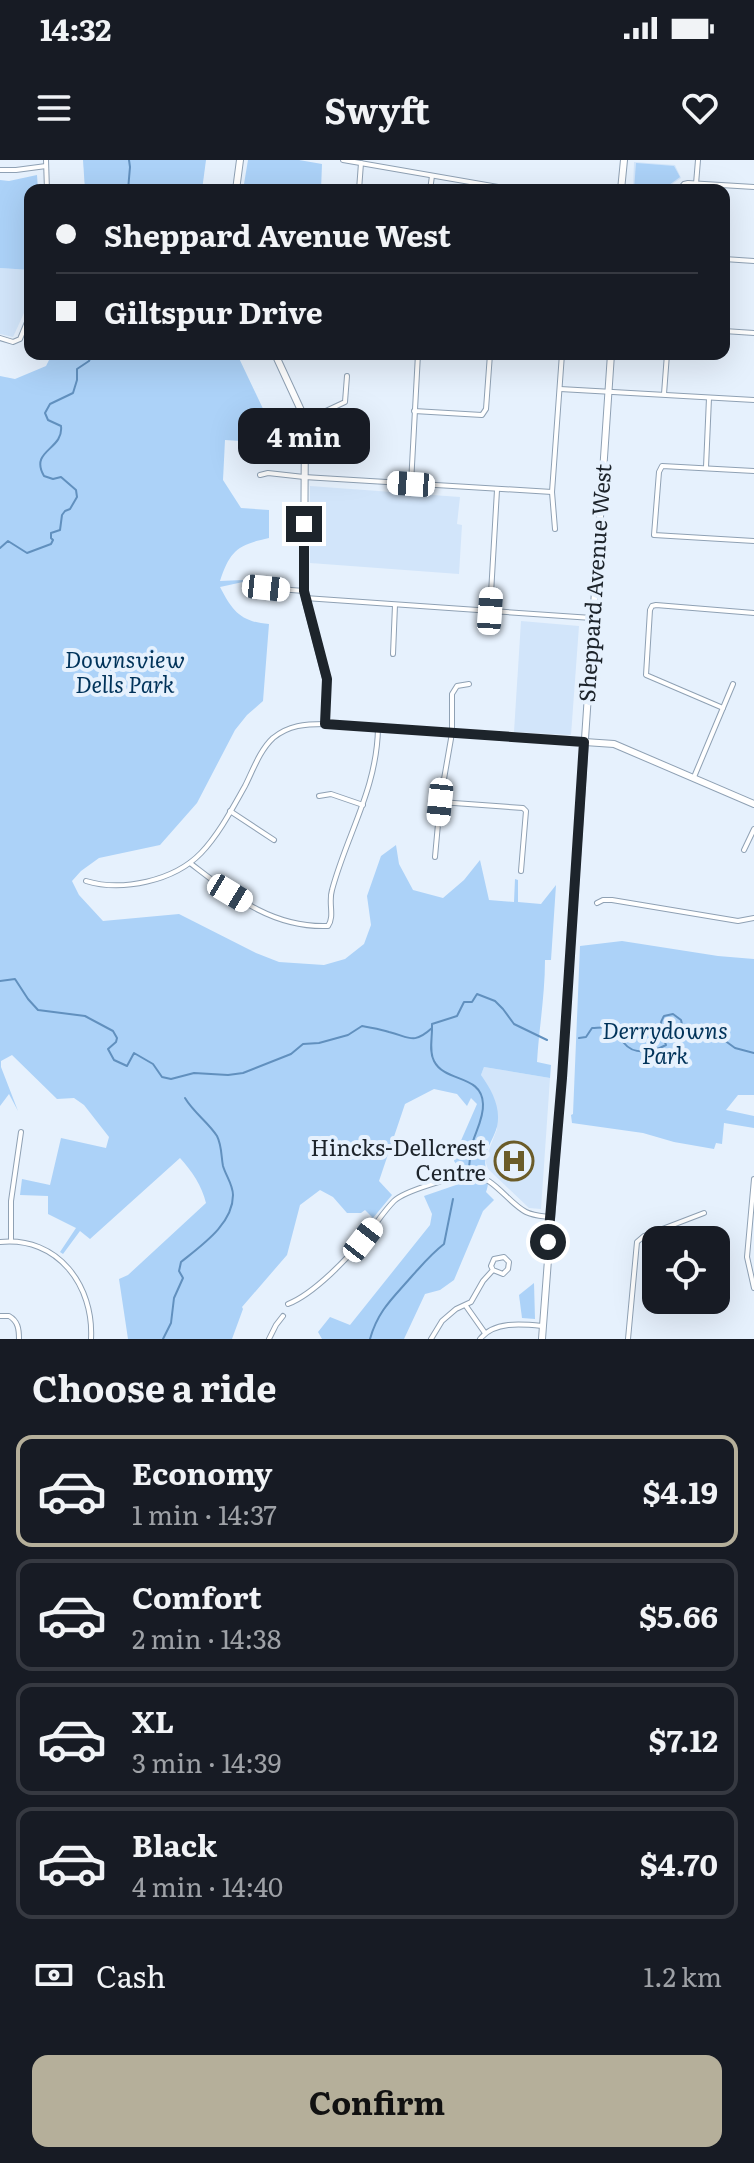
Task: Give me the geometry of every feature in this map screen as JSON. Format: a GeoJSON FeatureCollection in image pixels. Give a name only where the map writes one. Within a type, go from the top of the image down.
{"type":"FeatureCollection","features":[{"type":"Feature","properties":{"kind":"main road"},"geometry":{"type":"LineString","coordinates":[[237,184],[240,160]]}},
{"type":"Feature","properties":{"kind":"main road"},"geometry":{"type":"LineString","coordinates":[[622,184],[624,160]]}},
{"type":"Feature","properties":{"kind":"main road"},"geometry":{"type":"LineString","coordinates":[[278,360],[305,419],[305,594],[327,679],[325,724],[614,744],[754,804]]}},
{"type":"Feature","properties":{"kind":"main road","name":"Sheppard Avenue West"},"geometry":{"type":"LineString","coordinates":[[542,1339],[611,360]]}},
{"type":"Feature","properties":{"kind":"street"},"geometry":{"type":"LineString","coordinates":[[343,160],[474,184]]}},
{"type":"Feature","properties":{"kind":"street"},"geometry":{"type":"LineString","coordinates":[[684,184],[696,184],[698,160]]}},
{"type":"Feature","properties":{"kind":"street"},"geometry":{"type":"LineString","coordinates":[[0,170],[16,170],[46,163],[47,184]]}},
{"type":"Feature","properties":{"kind":"street"},"geometry":{"type":"LineString","coordinates":[[359,184],[361,163]]}},
{"type":"Feature","properties":{"kind":"street"},"geometry":{"type":"LineString","coordinates":[[431,184],[432,176]]}},
{"type":"Feature","properties":{"kind":"street"},"geometry":{"type":"LineString","coordinates":[[730,186],[754,187]]}},
{"type":"Feature","properties":{"kind":"street"},"geometry":{"type":"LineString","coordinates":[[730,259],[754,261]]}},
{"type":"Feature","properties":{"kind":"street"},"geometry":{"type":"LineString","coordinates":[[0,338],[18,341],[24,330]]}},
{"type":"Feature","properties":{"kind":"street"},"geometry":{"type":"LineString","coordinates":[[730,331],[754,333]]}},
{"type":"Feature","properties":{"kind":"street"},"geometry":{"type":"LineString","coordinates":[[411,484],[418,360]]}},
{"type":"Feature","properties":{"kind":"street"},"geometry":{"type":"LineString","coordinates":[[414,411],[482,415],[486,409],[490,360]]}},
{"type":"Feature","properties":{"kind":"street"},"geometry":{"type":"LineString","coordinates":[[555,529],[552,492],[562,360]]}},
{"type":"Feature","properties":{"kind":"street"},"geometry":{"type":"LineString","coordinates":[[664,394],[667,360]]}},
{"type":"Feature","properties":{"kind":"street"},"geometry":{"type":"LineString","coordinates":[[305,419],[345,402],[347,376]]}},
{"type":"Feature","properties":{"kind":"street"},"geometry":{"type":"LineString","coordinates":[[560,389],[754,400]]}},
{"type":"Feature","properties":{"kind":"street"},"geometry":{"type":"LineString","coordinates":[[706,467],[709,398]]}},
{"type":"Feature","properties":{"kind":"street"},"geometry":{"type":"LineString","coordinates":[[754,471],[667,465],[660,468],[654,535],[754,541]]}},
{"type":"Feature","properties":{"kind":"street"},"geometry":{"type":"LineString","coordinates":[[260,475],[268,473],[552,492]]}},
{"type":"Feature","properties":{"kind":"street"},"geometry":{"type":"LineString","coordinates":[[490,611],[497,489]]}},
{"type":"Feature","properties":{"kind":"street"},"geometry":{"type":"LineString","coordinates":[[257,581],[266,588],[395,605],[592,618]]}},
{"type":"Feature","properties":{"kind":"street"},"geometry":{"type":"LineString","coordinates":[[393,654],[395,605]]}},
{"type":"Feature","properties":{"kind":"street"},"geometry":{"type":"LineString","coordinates":[[723,708],[646,675],[650,610],[656,605],[754,613]]}},
{"type":"Feature","properties":{"kind":"street"},"geometry":{"type":"LineString","coordinates":[[435,857],[440,802],[452,733],[453,692],[460,685],[469,684]]}},
{"type":"Feature","properties":{"kind":"street"},"geometry":{"type":"LineString","coordinates":[[694,777],[733,684]]}},
{"type":"Feature","properties":{"kind":"street"},"geometry":{"type":"LineString","coordinates":[[86,881],[108,886],[139,884],[190,863],[206,847],[274,738],[297,725],[325,724]]}},
{"type":"Feature","properties":{"kind":"street"},"geometry":{"type":"LineString","coordinates":[[190,863],[230,893],[276,919],[328,926],[332,918],[331,891],[372,781],[378,728]]}},
{"type":"Feature","properties":{"kind":"street"},"geometry":{"type":"LineString","coordinates":[[319,796],[331,794],[363,805]]}},
{"type":"Feature","properties":{"kind":"street"},"geometry":{"type":"LineString","coordinates":[[440,802],[523,808],[526,811],[521,871]]}},
{"type":"Feature","properties":{"kind":"street"},"geometry":{"type":"LineString","coordinates":[[230,811],[274,840]]}},
{"type":"Feature","properties":{"kind":"street"},"geometry":{"type":"LineString","coordinates":[[744,850],[754,829]]}},
{"type":"Feature","properties":{"kind":"street"},"geometry":{"type":"LineString","coordinates":[[597,903],[612,900],[738,921],[754,918]]}},
{"type":"Feature","properties":{"kind":"street"},"geometry":{"type":"LineString","coordinates":[[11,1241],[11,1201],[21,1132]]}},
{"type":"Feature","properties":{"kind":"street"},"geometry":{"type":"LineString","coordinates":[[288,1304],[310,1292],[330,1273],[363,1240],[397,1198],[456,1177],[473,1175],[485,1179],[524,1210],[550,1217]]}},
{"type":"Feature","properties":{"kind":"street"},"geometry":{"type":"LineString","coordinates":[[754,1179],[747,1257],[754,1288]]}},
{"type":"Feature","properties":{"kind":"street"},"geometry":{"type":"LineString","coordinates":[[628,1339],[637,1242],[644,1236],[704,1213]]}},
{"type":"Feature","properties":{"kind":"street"},"geometry":{"type":"LineString","coordinates":[[0,1242],[30,1245],[47,1252],[70,1269],[86,1297],[91,1318],[91,1339]]}},
{"type":"Feature","properties":{"kind":"street"},"geometry":{"type":"LineString","coordinates":[[431,1339],[442,1321],[471,1302],[493,1270],[492,1262],[497,1256],[509,1262],[503,1274],[493,1270]]}},
{"type":"Feature","properties":{"kind":"street"},"geometry":{"type":"LineString","coordinates":[[466,1305],[485,1333]]}},
{"type":"Feature","properties":{"kind":"street"},"geometry":{"type":"LineString","coordinates":[[0,1316],[9,1316],[15,1321],[19,1339]]}},
{"type":"Feature","properties":{"kind":"street"},"geometry":{"type":"LineString","coordinates":[[269,1339],[283,1316]]}},
{"type":"Feature","properties":{"kind":"street"},"geometry":{"type":"LineString","coordinates":[[480,1339],[485,1333],[505,1326],[543,1326]]}},
{"type":"Feature","properties":{"kind":"shaded area"},"geometry":{"type":"Polygon","coordinates":[[[634,162],[675,165],[681,178],[672,184],[633,184],[634,162]]]}},
{"type":"Feature","properties":{"kind":"shaded area"},"geometry":{"type":"Polygon","coordinates":[[[0,268],[24,270],[24,313],[13,337],[0,334],[0,268]]]}},
{"type":"Feature","properties":{"kind":"shaded area"},"geometry":{"type":"Polygon","coordinates":[[[310,486],[460,497],[457,524],[462,525],[459,574],[310,563],[310,486]]]}},
{"type":"Feature","properties":{"kind":"shaded area"},"geometry":{"type":"Polygon","coordinates":[[[521,621],[579,626],[571,735],[514,732],[521,621]]]}},
{"type":"Feature","properties":{"kind":"shaded area"},"geometry":{"type":"Polygon","coordinates":[[[484,1067],[550,1078],[541,1209],[529,1208],[488,1169],[485,1160],[497,1129],[481,1075],[484,1067]]]}},
{"type":"Feature","properties":{"kind":"green space"},"geometry":{"type":"Polygon","coordinates":[[[83,160],[206,160],[203,184],[85,184],[83,160]]]}},
{"type":"Feature","properties":{"kind":"green space"},"geometry":{"type":"Polygon","coordinates":[[[248,160],[299,160],[322,164],[321,184],[244,184],[248,160]]]}},
{"type":"Feature","properties":{"kind":"green space"},"geometry":{"type":"Polygon","coordinates":[[[636,163],[674,166],[680,177],[670,184],[634,184],[636,163]]]}},
{"type":"Feature","properties":{"kind":"green space"},"geometry":{"type":"Polygon","coordinates":[[[37,175],[38,184],[24,184],[24,270],[0,268],[0,180],[37,175]]]}},
{"type":"Feature","properties":{"kind":"green space","name":"Downsview Dells Park"},"geometry":{"type":"Polygon","coordinates":[[[49,360],[240,360],[265,413],[265,433],[299,436],[299,445],[225,440],[223,480],[241,508],[269,510],[269,538],[249,543],[236,551],[220,581],[243,580],[220,587],[238,613],[251,621],[269,624],[263,701],[235,730],[197,803],[160,845],[99,858],[72,881],[79,895],[103,921],[179,914],[279,962],[324,965],[345,959],[364,944],[371,925],[367,896],[381,856],[396,845],[399,864],[413,890],[443,898],[464,880],[480,860],[489,900],[514,902],[515,879],[518,880],[518,902],[541,904],[556,885],[551,960],[545,960],[537,1062],[551,1065],[550,1078],[484,1067],[481,1075],[498,1112],[497,1127],[485,1160],[488,1179],[486,1192],[494,1200],[483,1211],[454,1280],[440,1290],[425,1294],[404,1339],[322,1339],[318,1332],[330,1317],[350,1325],[430,1225],[432,1214],[424,1196],[456,1185],[459,1172],[454,1161],[456,1152],[477,1104],[471,1098],[467,1106],[457,1094],[434,1089],[405,1104],[379,1181],[392,1195],[373,1218],[365,1210],[347,1213],[333,1197],[320,1190],[300,1205],[287,1255],[242,1307],[232,1339],[128,1339],[119,1279],[128,1275],[206,1203],[196,1179],[180,1158],[90,1239],[80,1231],[63,1254],[60,1252],[76,1228],[48,1214],[48,1196],[20,1195],[22,1179],[50,1185],[61,1138],[106,1148],[109,1137],[84,1105],[74,1098],[57,1099],[12,1055],[1,1061],[1,1067],[18,1111],[9,1094],[0,1106],[0,376],[15,379],[46,366],[49,360]]]}},
{"type":"Feature","properties":{"kind":"green space","name":"Derrydowns Park"},"geometry":{"type":"Polygon","coordinates":[[[622,941],[754,959],[754,1095],[738,1095],[726,1110],[754,1116],[754,1128],[724,1123],[722,1144],[716,1143],[714,1149],[643,1133],[572,1123],[580,946],[622,941]]]}},
{"type":"Feature","properties":{"kind":"green space"},"geometry":{"type":"Polygon","coordinates":[[[534,1283],[535,1319],[522,1318],[519,1295],[534,1283]]]}},
{"type":"Feature","properties":{"kind":"waterway"},"geometry":{"type":"LineString","coordinates":[[129,160],[129,184]]}},
{"type":"Feature","properties":{"kind":"waterway"},"geometry":{"type":"LineString","coordinates":[[0,548],[8,541],[27,553],[51,544],[51,533],[60,530],[62,515],[77,497],[76,490],[61,477],[53,479],[44,476],[41,461],[61,434],[61,426],[48,420],[45,413],[50,404],[73,393],[77,369],[89,360]]}},
{"type":"Feature","properties":{"kind":"waterway"},"geometry":{"type":"LineString","coordinates":[[0,981],[15,979],[38,1010],[85,1016],[113,1031],[116,1042],[108,1049],[114,1060],[127,1066],[134,1053],[153,1064],[162,1077],[171,1079],[194,1073],[243,1073],[291,1054],[303,1044],[348,1035],[362,1026],[416,1038],[432,1028],[432,1024],[457,1016],[464,1002],[472,1002],[477,994],[495,1001],[514,1024],[547,1040]]}},
{"type":"Feature","properties":{"kind":"waterway"},"geometry":{"type":"LineString","coordinates":[[579,1038],[586,1037],[592,1028],[607,1028],[615,1032],[628,1047],[644,1052],[666,1045],[661,1023],[664,1016],[673,1014],[681,1020],[685,1037],[693,1041],[713,1032],[735,1048],[754,1053]]}},
{"type":"Feature","properties":{"kind":"waterway"},"geometry":{"type":"LineString","coordinates":[[432,1029],[432,1057],[439,1068],[470,1083],[481,1094],[482,1115],[471,1148],[469,1167]]}},
{"type":"Feature","properties":{"kind":"waterway"},"geometry":{"type":"LineString","coordinates":[[163,1339],[171,1323],[174,1298],[183,1278],[179,1271],[181,1262],[207,1241],[232,1206],[231,1184],[223,1166],[217,1136],[185,1098]]}},
{"type":"Feature","properties":{"kind":"waterway"},"geometry":{"type":"LineString","coordinates":[[370,1339],[387,1304],[444,1244],[453,1199]]}},
{"type":"Feature","properties":{"kind":"place","name":"Hincks-Dellcrest Centre"},"geometry":{"type":"Point","coordinates":[514,1161]}},
{"type":"Feature","properties":{"kind":"route"},"geometry":{"type":"LineString","coordinates":[[304,524],[304,591],[327,679],[325,724],[584,742],[548,1242]]}}]}
